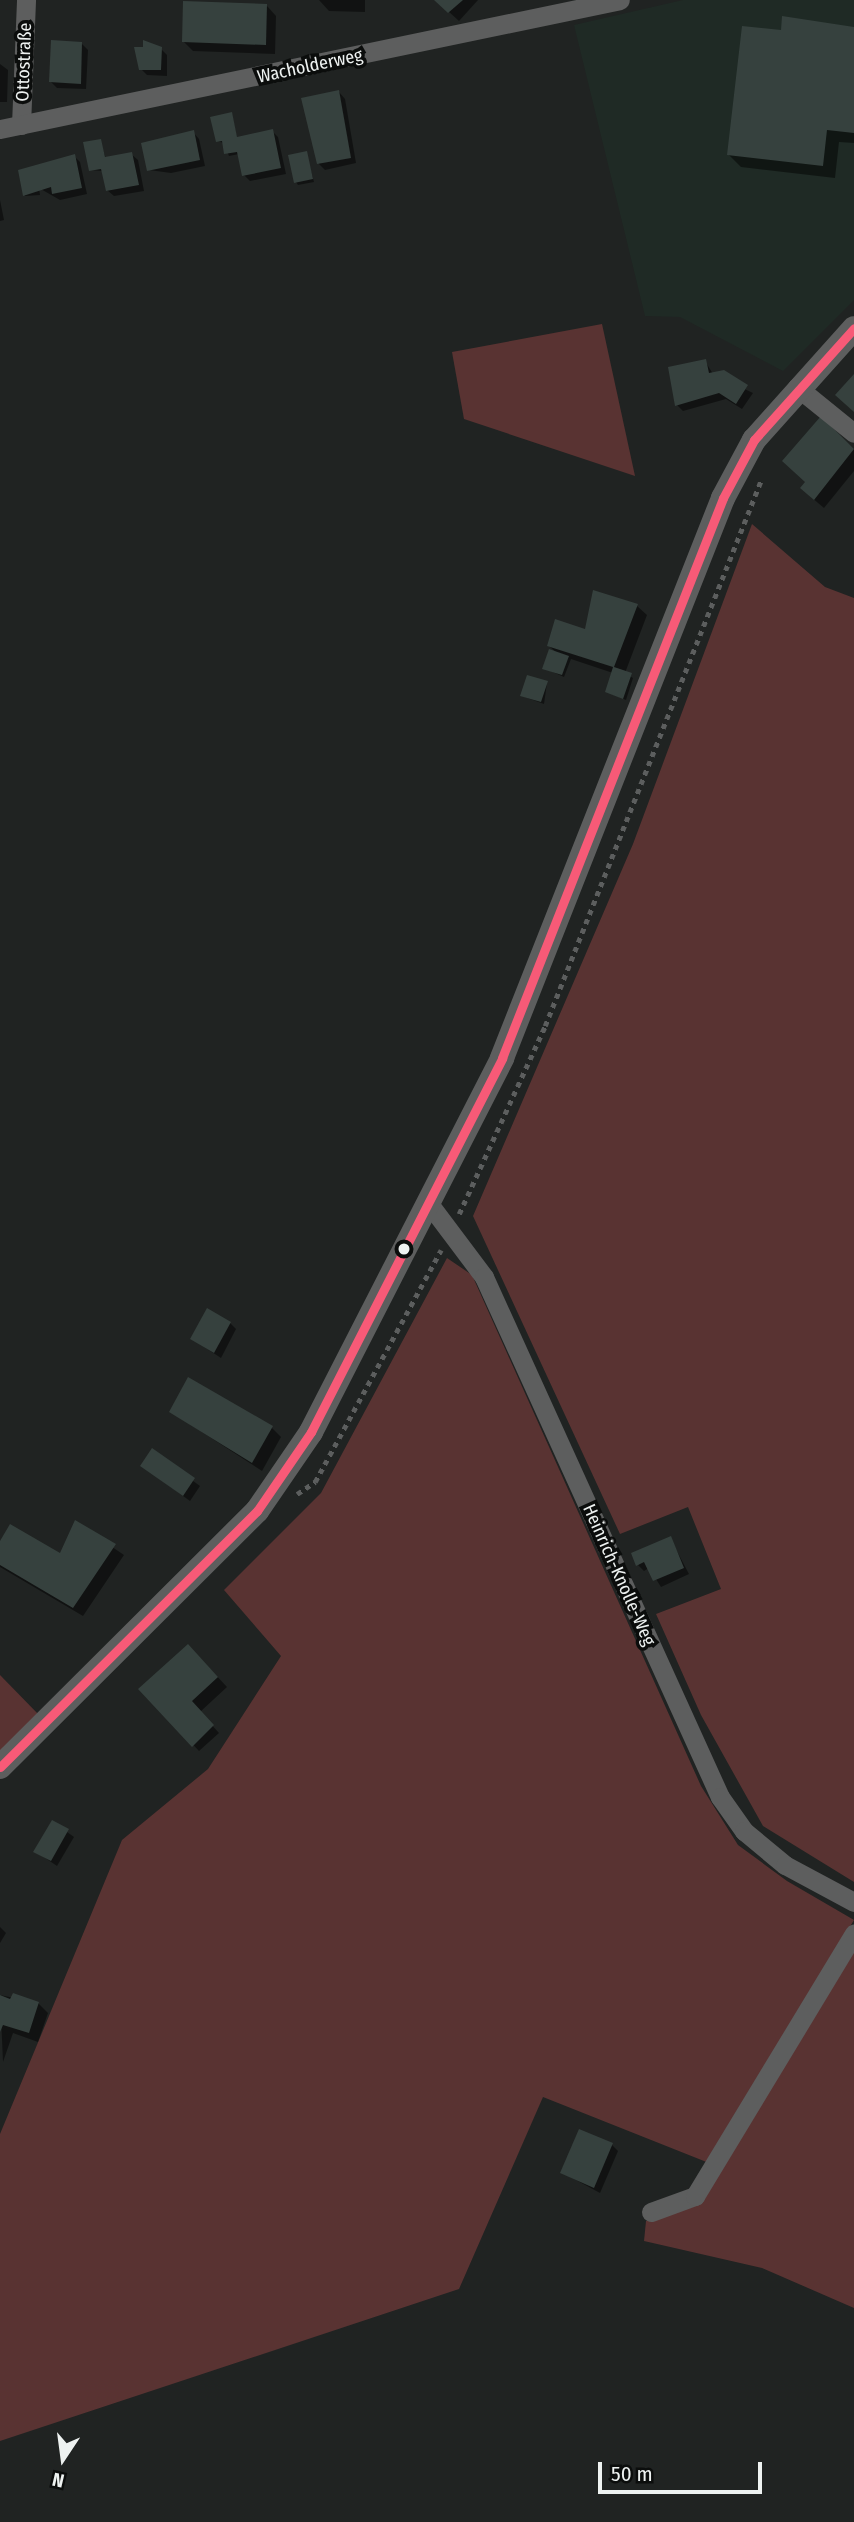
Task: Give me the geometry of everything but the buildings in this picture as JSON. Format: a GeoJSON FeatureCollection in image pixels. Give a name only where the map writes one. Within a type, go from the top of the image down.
{"type":"FeatureCollection","features":[{"type":"Feature","properties":{"kind":"street","name":"Ottostraße"},"geometry":{"type":"LineString","coordinates":[[21,125],[26,0]]}},
{"type":"Feature","properties":{"kind":"street","name":"Wacholderweg"},"geometry":{"type":"LineString","coordinates":[[0,129],[620,0]]}},
{"type":"Feature","properties":{"kind":"street"},"geometry":{"type":"LineString","coordinates":[[0,1766],[257,1511],[311,1432],[430,1205],[502,1058],[723,498],[754,440],[797,387],[854,328]]}},
{"type":"Feature","properties":{"kind":"street"},"geometry":{"type":"LineString","coordinates":[[797,387],[854,433]]}},
{"type":"Feature","properties":{"kind":"street","name":"Heinrich-Knolle-Weg"},"geometry":{"type":"LineString","coordinates":[[430,1205],[484,1278],[720,1797],[744,1830],[785,1865],[854,1902]]}},
{"type":"Feature","properties":{"kind":"street"},"geometry":{"type":"LineString","coordinates":[[651,2212],[695,2196],[854,1933]]}},
{"type":"Feature","properties":{"kind":"shaded area"},"geometry":{"type":"Polygon","coordinates":[[[683,0],[854,0],[854,300],[783,371],[680,317],[645,316],[574,25],[683,0]]]}},
{"type":"Feature","properties":{"kind":"shaded area"},"geometry":{"type":"Polygon","coordinates":[[[602,324],[635,476],[464,419],[452,352],[602,324]]]}},
{"type":"Feature","properties":{"kind":"shaded area"},"geometry":{"type":"Polygon","coordinates":[[[752,524],[825,587],[854,598],[854,1882],[763,1826],[701,1715],[656,1614],[721,1589],[688,1507],[620,1534],[473,1216],[633,844],[752,524]]]}},
{"type":"Feature","properties":{"kind":"shaded area"},"geometry":{"type":"Polygon","coordinates":[[[447,1258],[472,1275],[701,1786],[738,1845],[787,1881],[854,1920],[709,2163],[543,2097],[459,2289],[0,2441],[0,2134],[122,1840],[208,1769],[281,1656],[224,1590],[321,1493],[447,1258]]]}},
{"type":"Feature","properties":{"kind":"shaded area"},"geometry":{"type":"Polygon","coordinates":[[[0,1675],[40,1716],[0,1755],[0,1675]]]}},
{"type":"Feature","properties":{"kind":"shaded area"},"geometry":{"type":"Polygon","coordinates":[[[854,1945],[854,2308],[762,2268],[644,2241],[646,2221],[697,2202],[854,1945]]]}},
{"type":"Feature","properties":{"kind":"transit line"},"geometry":{"type":"LineString","coordinates":[[0,1767],[257,1511],[311,1432],[502,1058],[723,498],[754,440],[854,328]]}}]}
